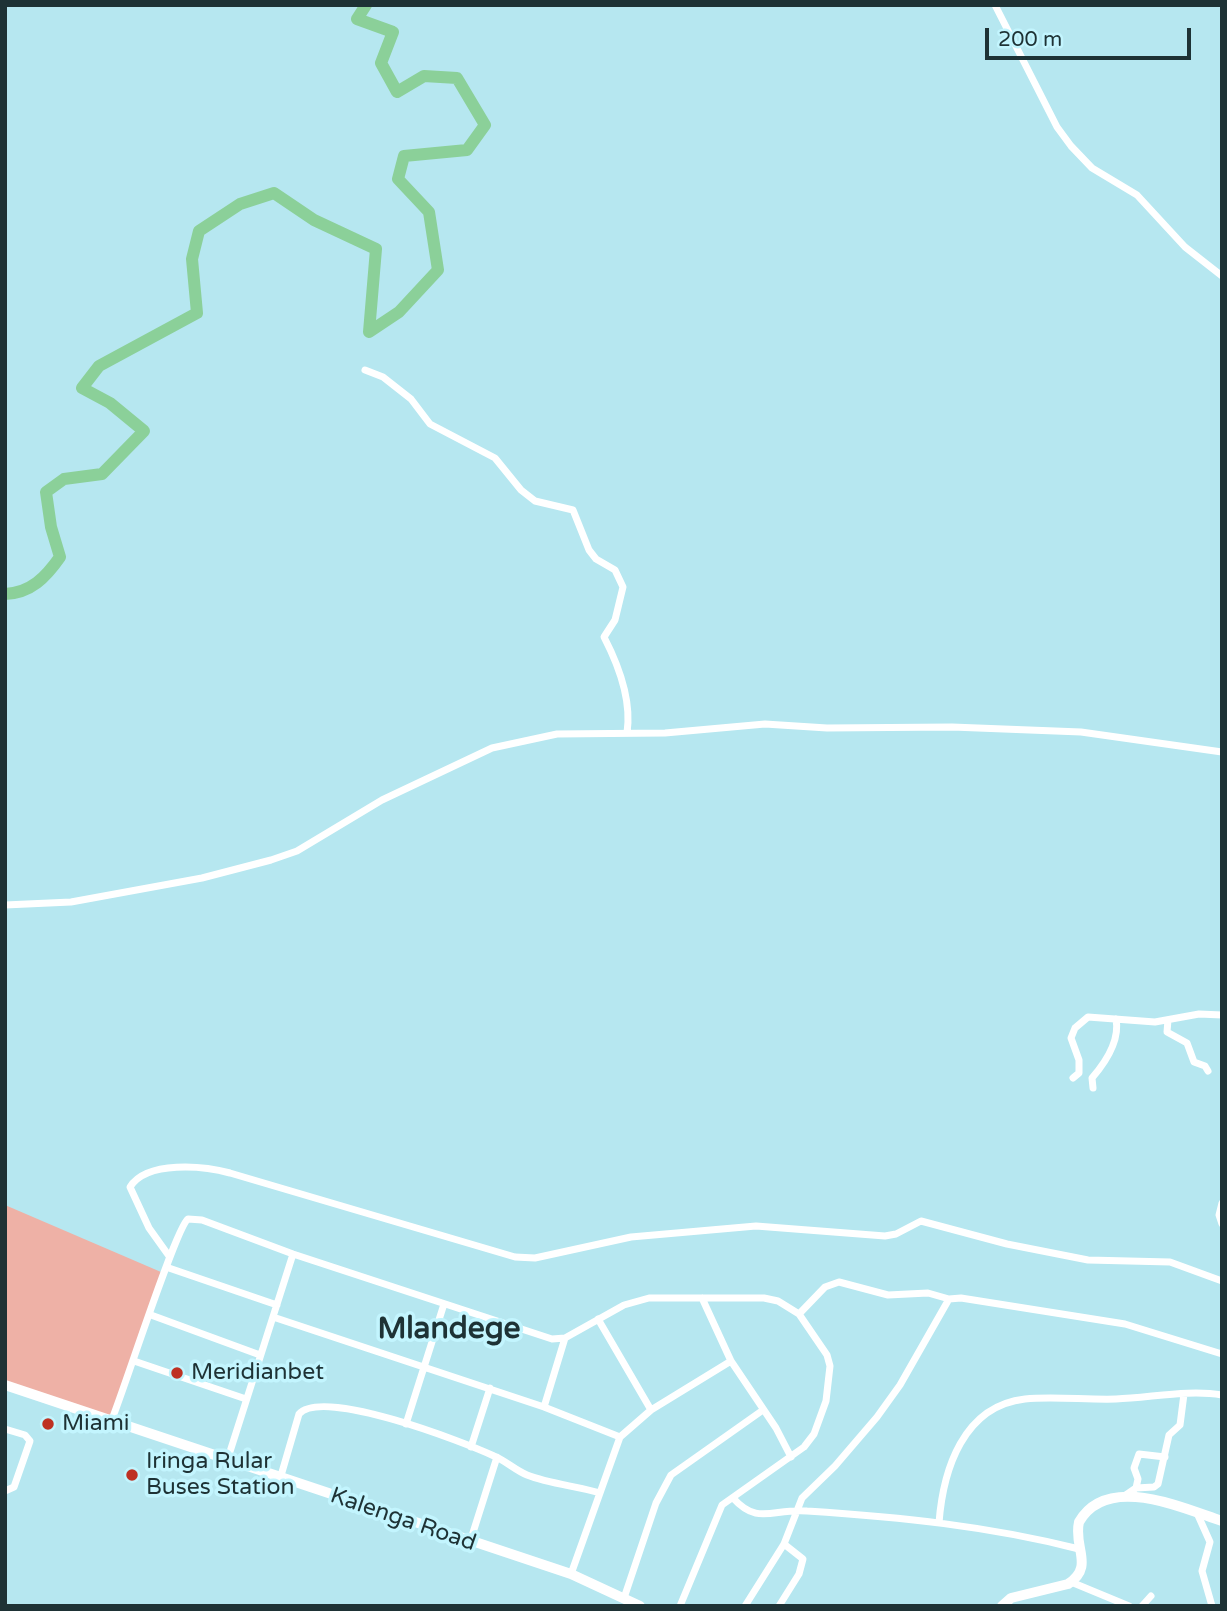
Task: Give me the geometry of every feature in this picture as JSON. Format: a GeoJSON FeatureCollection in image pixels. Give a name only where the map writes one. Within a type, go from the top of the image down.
{"type":"FeatureCollection","features":[{"type":"Feature","properties":{"kind":"main road","name":"Kalenga Road"},"geometry":{"type":"LineString","coordinates":[[5,1385],[571,1574],[640,1606]]}},
{"type":"Feature","properties":{"kind":"main road"},"geometry":{"type":"LineString","coordinates":[[1002,1606],[1011,1598],[1071,1582],[1082,1568],[1077,1528],[1082,1517],[1093,1506],[1123,1497],[1154,1500],[1222,1521]]}},
{"type":"Feature","properties":{"kind":"street"},"geometry":{"type":"LineString","coordinates":[[995,5],[1057,127],[1071,146],[1091,168],[1137,194],[1185,247],[1222,276]]}},
{"type":"Feature","properties":{"kind":"street"},"geometry":{"type":"LineString","coordinates":[[365,370],[383,377],[411,399],[430,424],[495,458],[521,490],[534,501],[570,509],[576,513],[593,555],[609,565],[622,581],[623,596],[615,610],[615,620],[604,637],[623,682],[629,719],[627,733]]}},
{"type":"Feature","properties":{"kind":"street"},"geometry":{"type":"LineString","coordinates":[[5,905],[71,902],[228,872],[297,851],[382,800],[501,745],[572,732],[627,733],[765,724],[827,728],[952,727],[1081,732],[1222,752]]}},
{"type":"Feature","properties":{"kind":"street"},"geometry":{"type":"LineString","coordinates":[[1073,1079],[1078,1074],[1079,1067],[1071,1038],[1075,1028],[1088,1017],[1168,1020],[1199,1014],[1222,1015]]}},
{"type":"Feature","properties":{"kind":"street"},"geometry":{"type":"LineString","coordinates":[[1093,1088],[1092,1077],[1104,1062],[1115,1038],[1116,1019]]}},
{"type":"Feature","properties":{"kind":"street"},"geometry":{"type":"LineString","coordinates":[[1168,1020],[1167,1032],[1187,1043],[1194,1062],[1205,1066],[1208,1071]]}},
{"type":"Feature","properties":{"kind":"street"},"geometry":{"type":"LineString","coordinates":[[169,1256],[149,1228],[130,1187],[135,1180],[149,1174],[185,1166],[230,1173],[515,1257],[543,1256],[631,1237],[756,1226],[885,1236],[921,1221],[1007,1244],[1088,1260],[1158,1261],[1183,1265],[1222,1281]]}},
{"type":"Feature","properties":{"kind":"street"},"geometry":{"type":"LineString","coordinates":[[1222,1203],[1219,1215],[1222,1224]]}},
{"type":"Feature","properties":{"kind":"street"},"geometry":{"type":"LineString","coordinates":[[112,1419],[151,1315],[169,1256],[184,1222],[193,1218],[293,1254],[552,1339],[565,1338],[624,1306],[649,1298],[764,1298],[778,1301],[799,1314],[827,1355],[830,1378],[826,1401],[814,1434],[804,1447],[718,1511],[680,1606]]}},
{"type":"Feature","properties":{"kind":"street"},"geometry":{"type":"LineString","coordinates":[[228,1461],[293,1254]]}},
{"type":"Feature","properties":{"kind":"street"},"geometry":{"type":"LineString","coordinates":[[166,1267],[277,1305]]}},
{"type":"Feature","properties":{"kind":"street"},"geometry":{"type":"LineString","coordinates":[[799,1314],[825,1287],[839,1282],[888,1295],[928,1293],[949,1299],[961,1298],[1125,1324],[1222,1354]]}},
{"type":"Feature","properties":{"kind":"street"},"geometry":{"type":"LineString","coordinates":[[702,1298],[731,1361],[791,1457]]}},
{"type":"Feature","properties":{"kind":"street"},"geometry":{"type":"LineString","coordinates":[[746,1606],[784,1544],[806,1492],[835,1466],[877,1417],[900,1385],[949,1299]]}},
{"type":"Feature","properties":{"kind":"street"},"geometry":{"type":"LineString","coordinates":[[406,1424],[426,1368],[444,1304]]}},
{"type":"Feature","properties":{"kind":"street"},"geometry":{"type":"LineString","coordinates":[[151,1315],[260,1355]]}},
{"type":"Feature","properties":{"kind":"street"},"geometry":{"type":"LineString","coordinates":[[274,1317],[490,1388],[620,1437]]}},
{"type":"Feature","properties":{"kind":"street"},"geometry":{"type":"LineString","coordinates":[[598,1319],[651,1410]]}},
{"type":"Feature","properties":{"kind":"street"},"geometry":{"type":"LineString","coordinates":[[544,1407],[565,1338]]}},
{"type":"Feature","properties":{"kind":"street"},"geometry":{"type":"LineString","coordinates":[[134,1361],[246,1399]]}},
{"type":"Feature","properties":{"kind":"street"},"geometry":{"type":"LineString","coordinates":[[571,1574],[620,1437],[651,1410],[731,1361]]}},
{"type":"Feature","properties":{"kind":"street"},"geometry":{"type":"LineString","coordinates":[[471,1447],[490,1388]]}},
{"type":"Feature","properties":{"kind":"street"},"geometry":{"type":"LineString","coordinates":[[939,1522],[944,1480],[963,1437],[975,1420],[1012,1402],[1031,1398],[1082,1401],[1184,1394],[1222,1395]]}},
{"type":"Feature","properties":{"kind":"street"},"geometry":{"type":"LineString","coordinates":[[1123,1497],[1136,1488],[1157,1486],[1170,1433],[1180,1425],[1184,1394]]}},
{"type":"Feature","properties":{"kind":"street"},"geometry":{"type":"LineString","coordinates":[[280,1479],[296,1422],[306,1408],[355,1410],[406,1424],[471,1447],[497,1457],[526,1474],[600,1493]]}},
{"type":"Feature","properties":{"kind":"street"},"geometry":{"type":"LineString","coordinates":[[624,1598],[656,1503],[671,1475],[763,1410]]}},
{"type":"Feature","properties":{"kind":"street"},"geometry":{"type":"LineString","coordinates":[[5,1429],[26,1435],[30,1441],[14,1487],[5,1490]]}},
{"type":"Feature","properties":{"kind":"street"},"geometry":{"type":"LineString","coordinates":[[1136,1488],[1138,1479],[1134,1468],[1139,1454],[1165,1457]]}},
{"type":"Feature","properties":{"kind":"street"},"geometry":{"type":"LineString","coordinates":[[470,1542],[497,1457]]}},
{"type":"Feature","properties":{"kind":"street"},"geometry":{"type":"LineString","coordinates":[[733,1498],[744,1511],[753,1515],[797,1510],[939,1522],[1017,1534],[1079,1549]]}},
{"type":"Feature","properties":{"kind":"street"},"geometry":{"type":"LineString","coordinates":[[1197,1513],[1210,1542],[1202,1571],[1212,1606]]}},
{"type":"Feature","properties":{"kind":"street"},"geometry":{"type":"LineString","coordinates":[[779,1606],[799,1574],[803,1559],[784,1544]]}},
{"type":"Feature","properties":{"kind":"street"},"geometry":{"type":"LineString","coordinates":[[1071,1582],[1129,1606]]}},
{"type":"Feature","properties":{"kind":"street"},"geometry":{"type":"LineString","coordinates":[[1142,1606],[1152,1596]]}},
{"type":"Feature","properties":{"kind":"shaded area"},"geometry":{"type":"Polygon","coordinates":[[[5,1205],[161,1272],[109,1422],[5,1384],[5,1205]]]}},
{"type":"Feature","properties":{"kind":"waterway"},"geometry":{"type":"LineString","coordinates":[[5,594],[23,591],[37,583],[60,557],[51,527],[46,492],[64,479],[102,474],[144,431],[110,403],[82,388],[99,366],[197,313],[192,259],[199,231],[240,204],[274,193],[314,220],[376,249],[369,332],[399,312],[438,270],[429,212],[398,179],[404,156],[467,150],[485,125],[457,78],[424,76],[397,92],[381,63],[393,32],[357,19],[366,5]]}},
{"type":"Feature","properties":{"kind":"place","name":"Meridianbet"},"geometry":{"type":"Point","coordinates":[177,1373]}},
{"type":"Feature","properties":{"kind":"place","name":"Miami"},"geometry":{"type":"Point","coordinates":[48,1424]}},
{"type":"Feature","properties":{"kind":"place","name":"Iringa Rular Buses Station"},"geometry":{"type":"Point","coordinates":[132,1475]}},
{"type":"Feature","properties":{"kind":"district","name":"Mlandege"},"geometry":{"type":"Point","coordinates":[449,1330]}}]}
